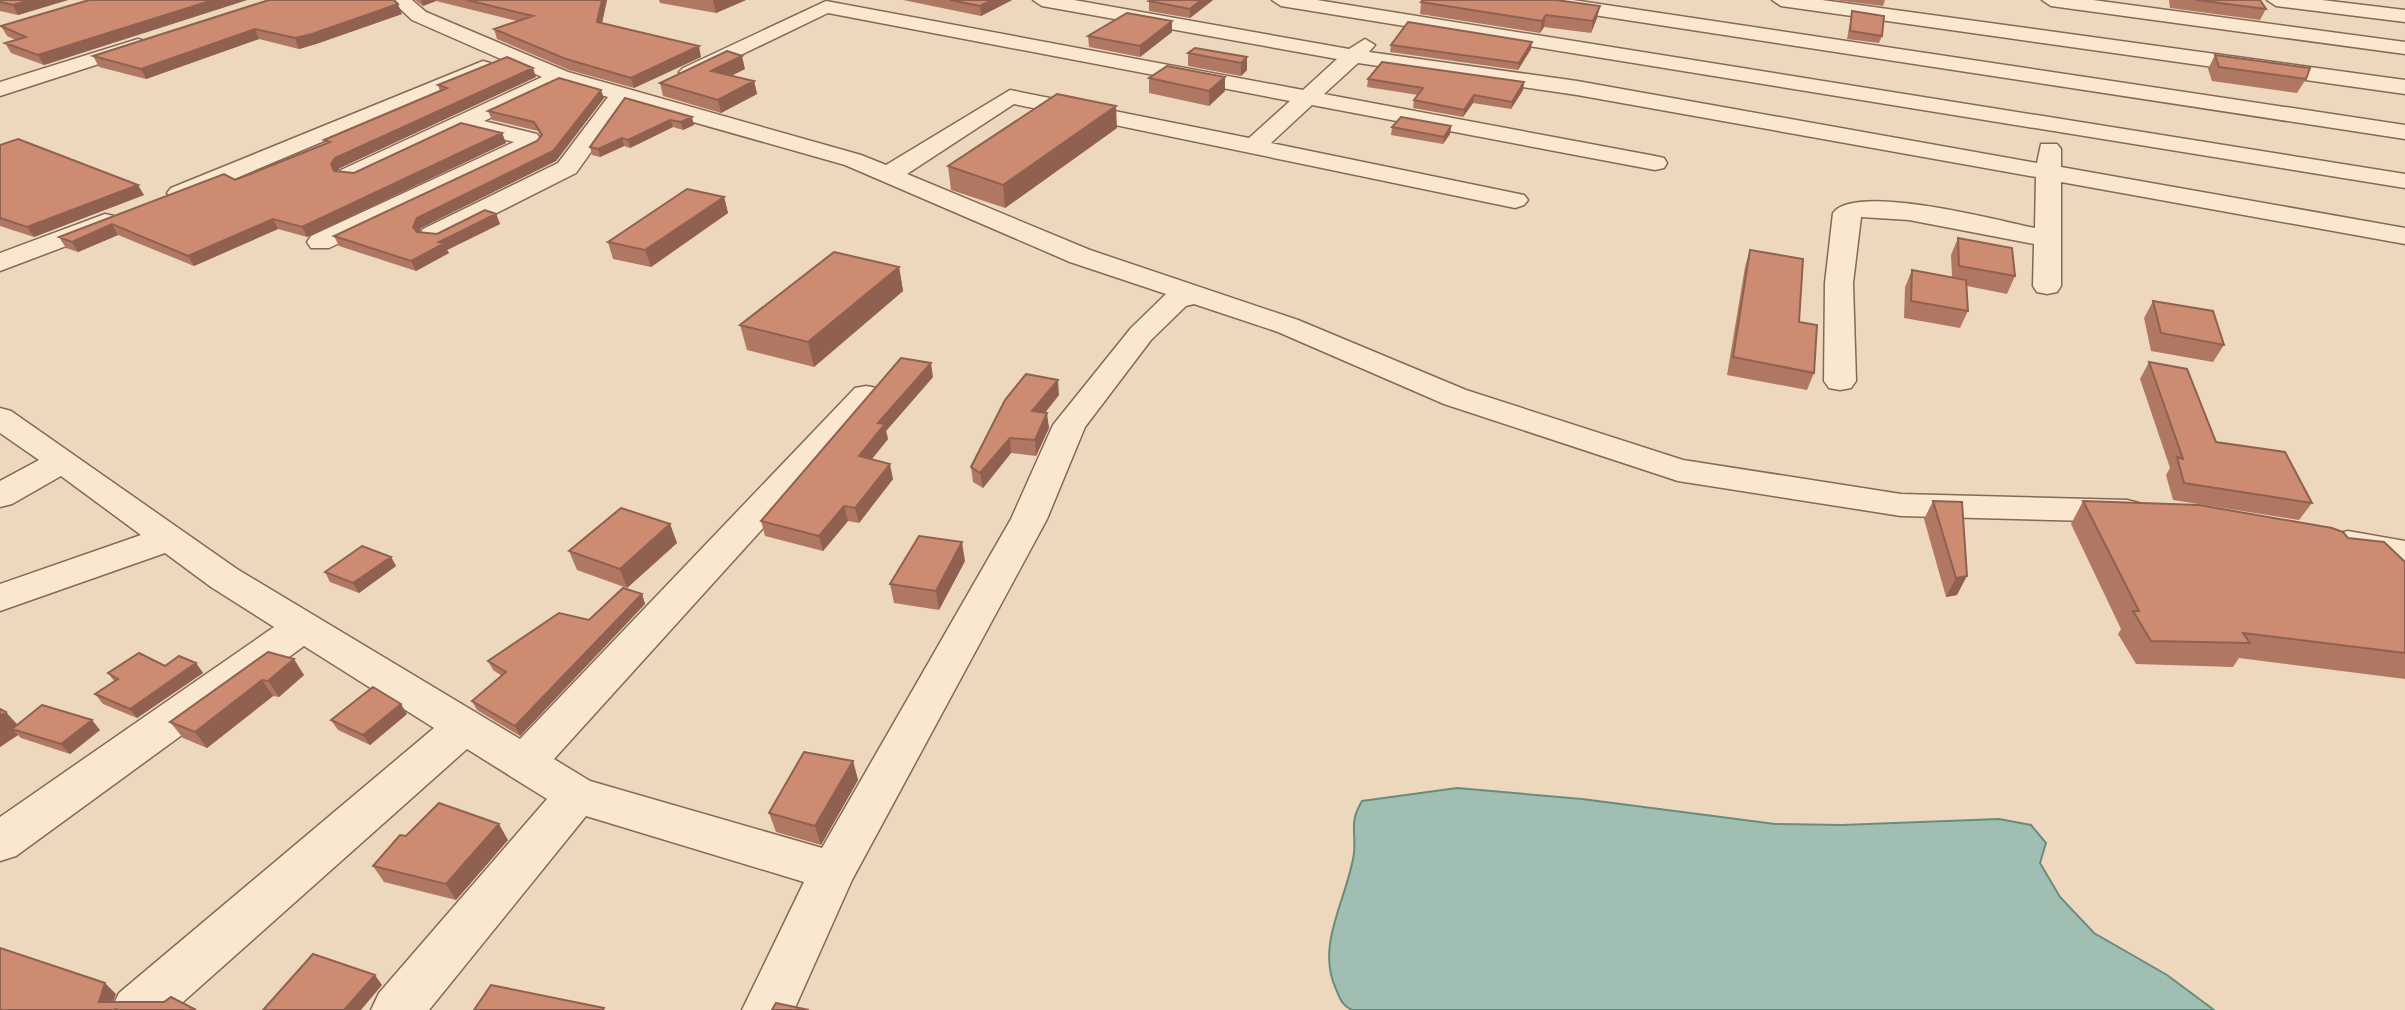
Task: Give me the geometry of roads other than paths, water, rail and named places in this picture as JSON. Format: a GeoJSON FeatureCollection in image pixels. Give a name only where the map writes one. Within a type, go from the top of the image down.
{"type":"FeatureCollection","features":[{"type":"Feature","properties":{"kind":"street"},"geometry":{"type":"LineString","coordinates":[[400,0],[419,16],[559,77],[649,89],[853,160],[1080,256],[1288,326],[1455,397],[1678,470],[1901,505],[2158,512]]}},
{"type":"Feature","properties":{"kind":"street"},"geometry":{"type":"LineString","coordinates":[[1042,0],[1354,56],[1577,88],[2405,236]]}},
{"type":"Feature","properties":{"kind":"street"},"geometry":{"type":"LineString","coordinates":[[1281,0],[2405,181]]}},
{"type":"Feature","properties":{"kind":"street"},"geometry":{"type":"LineString","coordinates":[[1254,146],[1354,56],[1409,0]]}},
{"type":"Feature","properties":{"kind":"street"},"geometry":{"type":"LineString","coordinates":[[1535,0],[2047,75],[2405,132]]}},
{"type":"Feature","properties":{"kind":"street"},"geometry":{"type":"LineString","coordinates":[[1781,0],[2405,87]]}},
{"type":"Feature","properties":{"kind":"street"},"geometry":{"type":"LineString","coordinates":[[2045,0],[2405,48]]}},
{"type":"Feature","properties":{"kind":"street"},"geometry":{"type":"LineString","coordinates":[[2047,286],[2047,75],[2052,37],[2051,0]]}},
{"type":"Feature","properties":{"kind":"street"},"geometry":{"type":"LineString","coordinates":[[2276,0],[2405,16]]}},
{"type":"Feature","properties":{"kind":"street"},"geometry":{"type":"LineString","coordinates":[[432,235],[567,168],[649,89],[833,4],[1305,99],[1655,163]]}},
{"type":"Feature","properties":{"kind":"street"},"geometry":{"type":"LineString","coordinates":[[0,89],[157,39]]}},
{"type":"Feature","properties":{"kind":"street"},"geometry":{"type":"LineString","coordinates":[[152,204],[509,56]]}},
{"type":"Feature","properties":{"kind":"street"},"geometry":{"type":"LineString","coordinates":[[350,175],[458,122],[559,77]]}},
{"type":"Feature","properties":{"kind":"street"},"geometry":{"type":"LineString","coordinates":[[888,175],[1010,97],[1515,200]]}},
{"type":"Feature","properties":{"kind":"street"},"geometry":{"type":"LineString","coordinates":[[320,242],[528,147],[531,143],[528,139],[458,122]]}},
{"type":"Feature","properties":{"kind":"street"},"geometry":{"type":"LineString","coordinates":[[1840,381],[1839,283],[1846,213],[1851,208],[1882,207],[2045,238]]}},
{"type":"Feature","properties":{"kind":"street"},"geometry":{"type":"LineString","coordinates":[[0,263],[128,213]]}},
{"type":"Feature","properties":{"kind":"street"},"geometry":{"type":"LineString","coordinates":[[768,1010],[833,871],[1029,519],[1069,425],[1141,334],[1176,300],[1196,295]]}},
{"type":"Feature","properties":{"kind":"street"},"geometry":{"type":"LineString","coordinates":[[525,762],[866,395]]}},
{"type":"Feature","properties":{"kind":"street"},"geometry":{"type":"LineString","coordinates":[[0,418],[224,578],[577,795],[833,871]]}},
{"type":"Feature","properties":{"kind":"street"},"geometry":{"type":"LineString","coordinates":[[0,496],[63,461]]}},
{"type":"Feature","properties":{"kind":"street"},"geometry":{"type":"LineString","coordinates":[[0,598],[169,538]]}},
{"type":"Feature","properties":{"kind":"street"},"geometry":{"type":"LineString","coordinates":[[2322,538],[2405,553]]}},
{"type":"Feature","properties":{"kind":"street"},"geometry":{"type":"LineString","coordinates":[[0,842],[304,626]]}},
{"type":"Feature","properties":{"kind":"street"},"geometry":{"type":"LineString","coordinates":[[137,1010],[466,725]]}},
{"type":"Feature","properties":{"kind":"street"},"geometry":{"type":"LineString","coordinates":[[397,1010],[577,795]]}}]}
